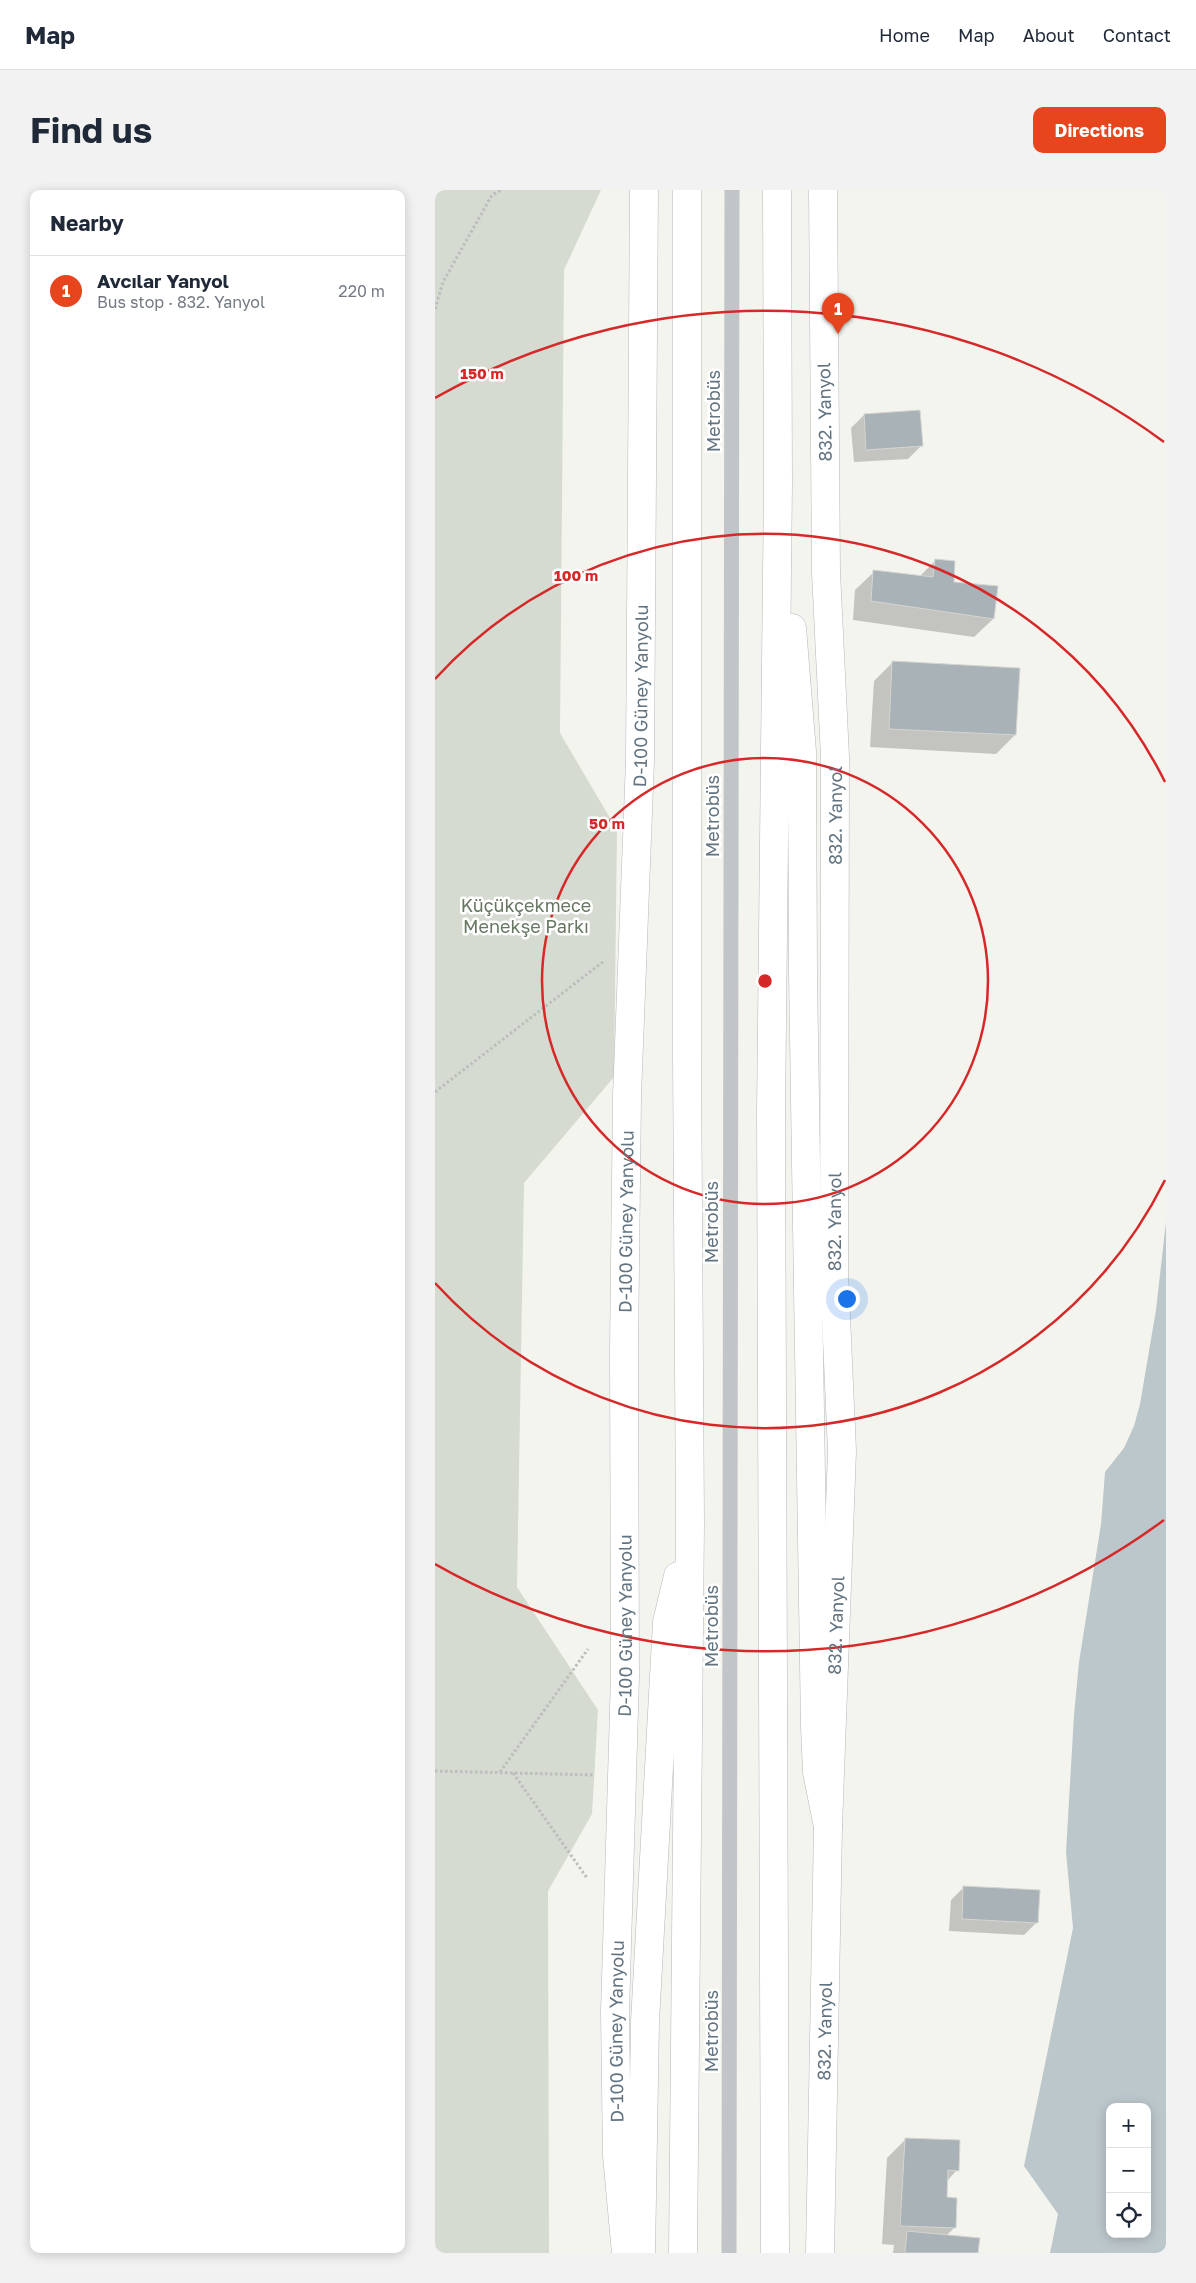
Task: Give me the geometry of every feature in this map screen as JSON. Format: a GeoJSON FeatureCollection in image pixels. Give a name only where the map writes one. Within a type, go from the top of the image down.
{"type":"FeatureCollection","features":[{"type":"Feature","properties":{"kind":"main road","name":"D-100 Güney Yanyolu"},"geometry":{"type":"LineString","coordinates":[[626,2253],[617,2156],[615,2013],[625,1676],[624,1340],[627,1096],[640,761],[644,190]]}},
{"type":"Feature","properties":{"kind":"main road"},"geometry":{"type":"LineString","coordinates":[[683,2253],[690,1524],[687,1046],[687,190]]}},
{"type":"Feature","properties":{"kind":"main road"},"geometry":{"type":"LineString","coordinates":[[775,2253],[771,1112],[778,484],[777,190]]}},
{"type":"Feature","properties":{"kind":"main road","name":"832. Yanyol"},"geometry":{"type":"LineString","coordinates":[[820,2253],[828,1827],[842,1450],[834,1272],[835,757],[826,572],[823,190]]}},
{"type":"Feature","properties":{"kind":"main road"},"geometry":{"type":"LineString","coordinates":[[778,484],[802,752],[803,974],[815,1727],[817,1772],[828,1827]]}},
{"type":"Feature","properties":{"kind":"main road"},"geometry":{"type":"LineString","coordinates":[[641,2253],[645,2022],[667,1622],[690,1524]]}},
{"type":"Feature","properties":{"kind":"lane","name":"Metrobüs"},"geometry":{"type":"LineString","coordinates":[[729,2253],[732,190]]}},
{"type":"Feature","properties":{"kind":"path"},"geometry":{"type":"LineString","coordinates":[[435,309],[443,282],[492,195],[501,190]]}},
{"type":"Feature","properties":{"kind":"path"},"geometry":{"type":"LineString","coordinates":[[435,1092],[634,937]]}},
{"type":"Feature","properties":{"kind":"path"},"geometry":{"type":"LineString","coordinates":[[499,1772],[588,1649]]}},
{"type":"Feature","properties":{"kind":"path"},"geometry":{"type":"LineString","coordinates":[[435,1771],[622,1776]]}},
{"type":"Feature","properties":{"kind":"path"},"geometry":{"type":"LineString","coordinates":[[513,1772],[587,1878]]}},
{"type":"Feature","properties":{"kind":"green space","name":"Küçükçekmece Menekşe Parkı"},"geometry":{"type":"Polygon","coordinates":[[[435,190],[601,190],[564,270],[560,733],[617,830],[614,1077],[524,1183],[517,1587],[598,1710],[592,1814],[548,1891],[549,2253],[435,2253],[435,190]]]}},
{"type":"Feature","properties":{"kind":"shaded area"},"geometry":{"type":"Polygon","coordinates":[[[1166,1222],[1166,2253],[1050,2253],[1058,2214],[1024,2166],[1073,1928],[1066,1852],[1074,1715],[1079,1662],[1101,1524],[1105,1472],[1124,1448],[1134,1426],[1140,1404],[1156,1310],[1166,1222]]]}},
{"type":"Feature","properties":{"kind":"building"},"geometry":{"type":"Polygon","coordinates":[[[920,410],[923,446],[866,450],[864,414],[920,410]]]}},
{"type":"Feature","properties":{"kind":"building"},"geometry":{"type":"Polygon","coordinates":[[[935,559],[955,561],[954,582],[998,586],[994,619],[871,601],[873,570],[933,577],[935,559]]]}},
{"type":"Feature","properties":{"kind":"building"},"geometry":{"type":"Polygon","coordinates":[[[892,661],[1020,668],[1016,735],[889,729],[892,661]]]}},
{"type":"Feature","properties":{"kind":"building"},"geometry":{"type":"Polygon","coordinates":[[[963,1886],[1040,1890],[1038,1923],[962,1919],[963,1886]]]}},
{"type":"Feature","properties":{"kind":"building"},"geometry":{"type":"Polygon","coordinates":[[[905,2138],[960,2140],[959,2171],[948,2170],[947,2197],[957,2198],[956,2228],[900,2226],[905,2138]]]}},
{"type":"Feature","properties":{"kind":"building"},"geometry":{"type":"Polygon","coordinates":[[[907,2231],[980,2238],[978,2253],[905,2253],[907,2231]]]}},
{"type":"Feature","properties":{"kind":"place","name":"Avcılar Yanyol"},"geometry":{"type":"Point","coordinates":[838,334]}}]}
